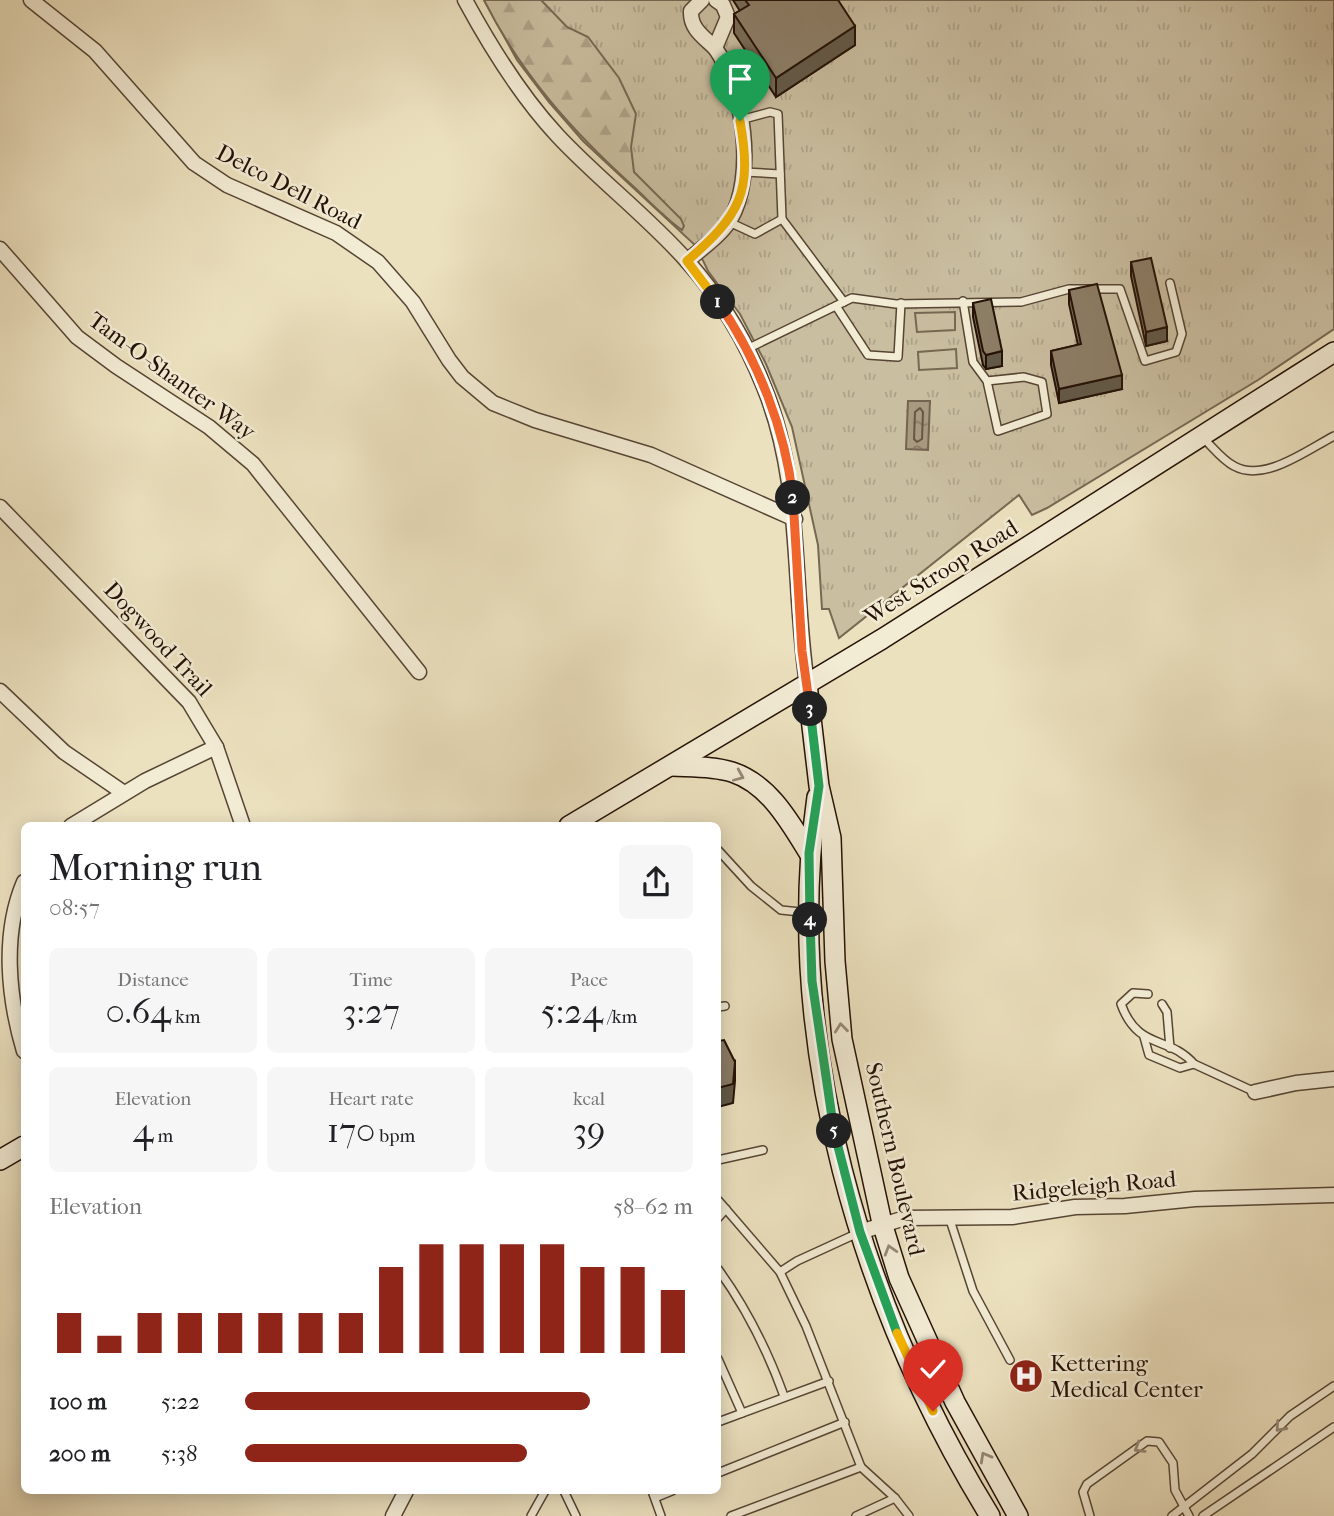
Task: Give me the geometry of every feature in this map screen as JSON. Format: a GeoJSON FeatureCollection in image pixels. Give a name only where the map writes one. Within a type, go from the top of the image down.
{"type":"FeatureCollection","features":[{"type":"Feature","properties":{"kind":"street","name":"Delco Dell Road"},"geometry":{"type":"LineString","coordinates":[[31,0],[95,51],[178,148],[212,176],[320,224],[378,262],[413,302],[462,377],[493,403],[535,420],[651,455],[795,519]]}},
{"type":"Feature","properties":{"kind":"street","name":"Southern Boulevard"},"geometry":{"type":"LineString","coordinates":[[465,0],[506,70],[557,135],[687,261],[730,320],[747,349],[776,420],[786,455],[795,519],[807,684],[819,786],[831,838],[835,961],[842,1039],[882,1223],[899,1278],[949,1391],[1018,1516]]}},
{"type":"Feature","properties":{"kind":"street"},"geometry":{"type":"LineString","coordinates":[[687,261],[729,222],[738,203],[744,172],[740,120],[730,80],[715,48],[694,28],[691,21],[691,11],[702,0]]}},
{"type":"Feature","properties":{"kind":"street"},"geometry":{"type":"LineString","coordinates":[[715,48],[728,18],[723,5],[716,0]]}},
{"type":"Feature","properties":{"kind":"street","name":"Tam-O-Shanter Way"},"geometry":{"type":"LineString","coordinates":[[0,249],[77,337],[99,355],[209,426],[253,464],[419,672]]}},
{"type":"Feature","properties":{"kind":"street","name":"West Stroop Road"},"geometry":{"type":"LineString","coordinates":[[576,822],[807,684],[1334,352]]}},
{"type":"Feature","properties":{"kind":"street","name":"Dogwood Trail"},"geometry":{"type":"LineString","coordinates":[[0,507],[190,702],[216,747],[242,822]]}},
{"type":"Feature","properties":{"kind":"street"},"geometry":{"type":"LineString","coordinates":[[0,691],[64,752],[124,793]]}},
{"type":"Feature","properties":{"kind":"street"},"geometry":{"type":"LineString","coordinates":[[77,822],[124,793],[216,747]]}},
{"type":"Feature","properties":{"kind":"street"},"geometry":{"type":"LineString","coordinates":[[672,766],[731,772],[751,781],[788,818],[809,853]]}},
{"type":"Feature","properties":{"kind":"street","name":"Southern Boulevard"},"geometry":{"type":"LineString","coordinates":[[819,786],[809,853],[812,981],[830,1113],[860,1232],[897,1334],[933,1411],[990,1516]]}},
{"type":"Feature","properties":{"kind":"street"},"geometry":{"type":"LineString","coordinates":[[21,891],[5,939],[21,1036]]}},
{"type":"Feature","properties":{"kind":"street"},"geometry":{"type":"LineString","coordinates":[[1255,1092],[1296,1083],[1334,1079]]}},
{"type":"Feature","properties":{"kind":"street"},"geometry":{"type":"LineString","coordinates":[[0,1160],[21,1148]]}},
{"type":"Feature","properties":{"kind":"street","name":"Ridgeleigh Road"},"geometry":{"type":"LineString","coordinates":[[860,1232],[905,1218],[950,1220],[1234,1196],[1334,1195]]}},
{"type":"Feature","properties":{"kind":"street"},"geometry":{"type":"LineString","coordinates":[[393,1516],[404,1494]]}},
{"type":"Feature","properties":{"kind":"lane"},"geometry":{"type":"LineString","coordinates":[[740,120],[770,112],[778,114],[782,219],[844,302]]}},
{"type":"Feature","properties":{"kind":"lane"},"geometry":{"type":"LineString","coordinates":[[744,172],[780,174]]}},
{"type":"Feature","properties":{"kind":"lane"},"geometry":{"type":"LineString","coordinates":[[729,222],[755,234],[782,219]]}},
{"type":"Feature","properties":{"kind":"lane"},"geometry":{"type":"LineString","coordinates":[[747,349],[852,298],[901,303],[1021,302],[1069,289],[1120,289],[1145,361],[1176,352],[1182,334],[1170,283]]}},
{"type":"Feature","properties":{"kind":"lane"},"geometry":{"type":"LineString","coordinates":[[963,301],[973,362],[987,382],[998,431],[1047,414],[1042,382],[1024,377],[987,382]]}},
{"type":"Feature","properties":{"kind":"lane"},"geometry":{"type":"LineString","coordinates":[[836,306],[868,355],[887,358],[898,357],[901,303]]}},
{"type":"Feature","properties":{"kind":"lane"},"geometry":{"type":"LineString","coordinates":[[1202,436],[1233,466],[1252,472],[1281,463],[1334,436]]}},
{"type":"Feature","properties":{"kind":"lane"},"geometry":{"type":"LineString","coordinates":[[721,853],[751,886],[782,910],[810,913]]}},
{"type":"Feature","properties":{"kind":"lane"},"geometry":{"type":"LineString","coordinates":[[1148,994],[1133,993],[1121,1004],[1127,1021],[1144,1037],[1255,1092]]}},
{"type":"Feature","properties":{"kind":"lane"},"geometry":{"type":"LineString","coordinates":[[1163,1004],[1167,1012],[1170,1048]]}},
{"type":"Feature","properties":{"kind":"lane"},"geometry":{"type":"LineString","coordinates":[[1144,1037],[1149,1055],[1180,1068],[1194,1064]]}},
{"type":"Feature","properties":{"kind":"lane"},"geometry":{"type":"LineString","coordinates":[[721,1159],[763,1150]]}},
{"type":"Feature","properties":{"kind":"lane"},"geometry":{"type":"LineString","coordinates":[[721,1203],[780,1272],[829,1381],[861,1467],[895,1498],[909,1516]]}},
{"type":"Feature","properties":{"kind":"lane"},"geometry":{"type":"LineString","coordinates":[[721,1215],[726,1209]]}},
{"type":"Feature","properties":{"kind":"lane"},"geometry":{"type":"LineString","coordinates":[[950,1220],[973,1290],[1010,1360]]}},
{"type":"Feature","properties":{"kind":"lane"},"geometry":{"type":"LineString","coordinates":[[780,1272],[797,1261],[860,1232]]}},
{"type":"Feature","properties":{"kind":"lane"},"geometry":{"type":"LineString","coordinates":[[721,1273],[750,1316],[766,1348],[784,1396]]}},
{"type":"Feature","properties":{"kind":"lane"},"geometry":{"type":"LineString","coordinates":[[721,1366],[742,1413]]}},
{"type":"Feature","properties":{"kind":"lane"},"geometry":{"type":"LineString","coordinates":[[721,1421],[829,1381]]}},
{"type":"Feature","properties":{"kind":"lane"},"geometry":{"type":"LineString","coordinates":[[1172,1516],[1252,1454],[1290,1416],[1334,1386]]}},
{"type":"Feature","properties":{"kind":"lane"},"geometry":{"type":"LineString","coordinates":[[721,1472],[845,1422]]}},
{"type":"Feature","properties":{"kind":"lane"},"geometry":{"type":"LineString","coordinates":[[1203,1516],[1334,1427]]}},
{"type":"Feature","properties":{"kind":"lane"},"geometry":{"type":"LineString","coordinates":[[1090,1516],[1083,1492],[1087,1483],[1147,1441],[1159,1442],[1173,1463],[1175,1490],[1189,1516]]}},
{"type":"Feature","properties":{"kind":"lane"},"geometry":{"type":"LineString","coordinates":[[731,1516],[861,1467]]}},
{"type":"Feature","properties":{"kind":"lane"},"geometry":{"type":"LineString","coordinates":[[531,1516],[543,1494]]}},
{"type":"Feature","properties":{"kind":"lane"},"geometry":{"type":"LineString","coordinates":[[565,1494],[576,1516]]}},
{"type":"Feature","properties":{"kind":"lane"},"geometry":{"type":"LineString","coordinates":[[653,1494],[661,1516]]}},
{"type":"Feature","properties":{"kind":"lane"},"geometry":{"type":"LineString","coordinates":[[856,1516],[895,1498]]}},
{"type":"Feature","properties":{"kind":"green space"},"geometry":{"type":"Polygon","coordinates":[[[484,0],[1334,0],[1334,329],[1258,380],[1047,508],[1032,515],[1019,495],[839,638],[829,609],[822,609],[818,545],[792,427],[766,364],[740,314],[708,271],[696,246],[583,141],[549,102],[517,60],[484,0]]]}},
{"type":"Feature","properties":{"kind":"green space"},"geometry":{"type":"Polygon","coordinates":[[[484,0],[541,0],[567,27],[588,37],[619,78],[636,114],[631,147],[634,172],[681,219],[684,226],[682,230],[590,145],[550,101],[514,53],[484,0]]]}},
{"type":"Feature","properties":{"kind":"green space"},"geometry":{"type":"Polygon","coordinates":[[[955,312],[955,330],[917,332],[915,313],[955,312]]]}},
{"type":"Feature","properties":{"kind":"green space"},"geometry":{"type":"Polygon","coordinates":[[[956,349],[957,368],[919,370],[918,352],[956,349]]]}},
{"type":"Feature","properties":{"kind":"water"},"geometry":{"type":"Polygon","coordinates":[[[908,401],[930,401],[928,450],[906,449],[908,401]]]}},
{"type":"Feature","properties":{"kind":"building"},"geometry":{"type":"Polygon","coordinates":[[[745,0],[838,0],[855,26],[776,78],[734,14],[749,5],[745,0]]]}},
{"type":"Feature","properties":{"kind":"building"},"geometry":{"type":"Polygon","coordinates":[[[1151,258],[1167,327],[1146,332],[1131,262],[1151,258]]]}},
{"type":"Feature","properties":{"kind":"building"},"geometry":{"type":"Polygon","coordinates":[[[1097,284],[1122,375],[1059,389],[1051,351],[1081,344],[1069,290],[1097,284]]]}},
{"type":"Feature","properties":{"kind":"building"},"geometry":{"type":"Polygon","coordinates":[[[991,299],[1002,351],[986,355],[973,303],[991,299]]]}},
{"type":"Feature","properties":{"kind":"building"},"geometry":{"type":"Polygon","coordinates":[[[721,1040],[724,1040],[735,1062],[733,1084],[721,1087],[721,1040]]]}},
{"type":"Feature","properties":{"kind":"place","name":"Kettering Medical Center"},"geometry":{"type":"Point","coordinates":[1026,1376]}},
{"type":"Feature","properties":{"kind":"route"},"geometry":{"type":"LineString","coordinates":[[740,121],[745,164],[738,203],[729,222],[719,234],[687,261],[710,290],[748,351],[764,386],[786,455],[795,519],[802,651],[819,786],[809,853],[812,981],[830,1113],[860,1232],[877,1283],[897,1334],[933,1411]]}}]}
